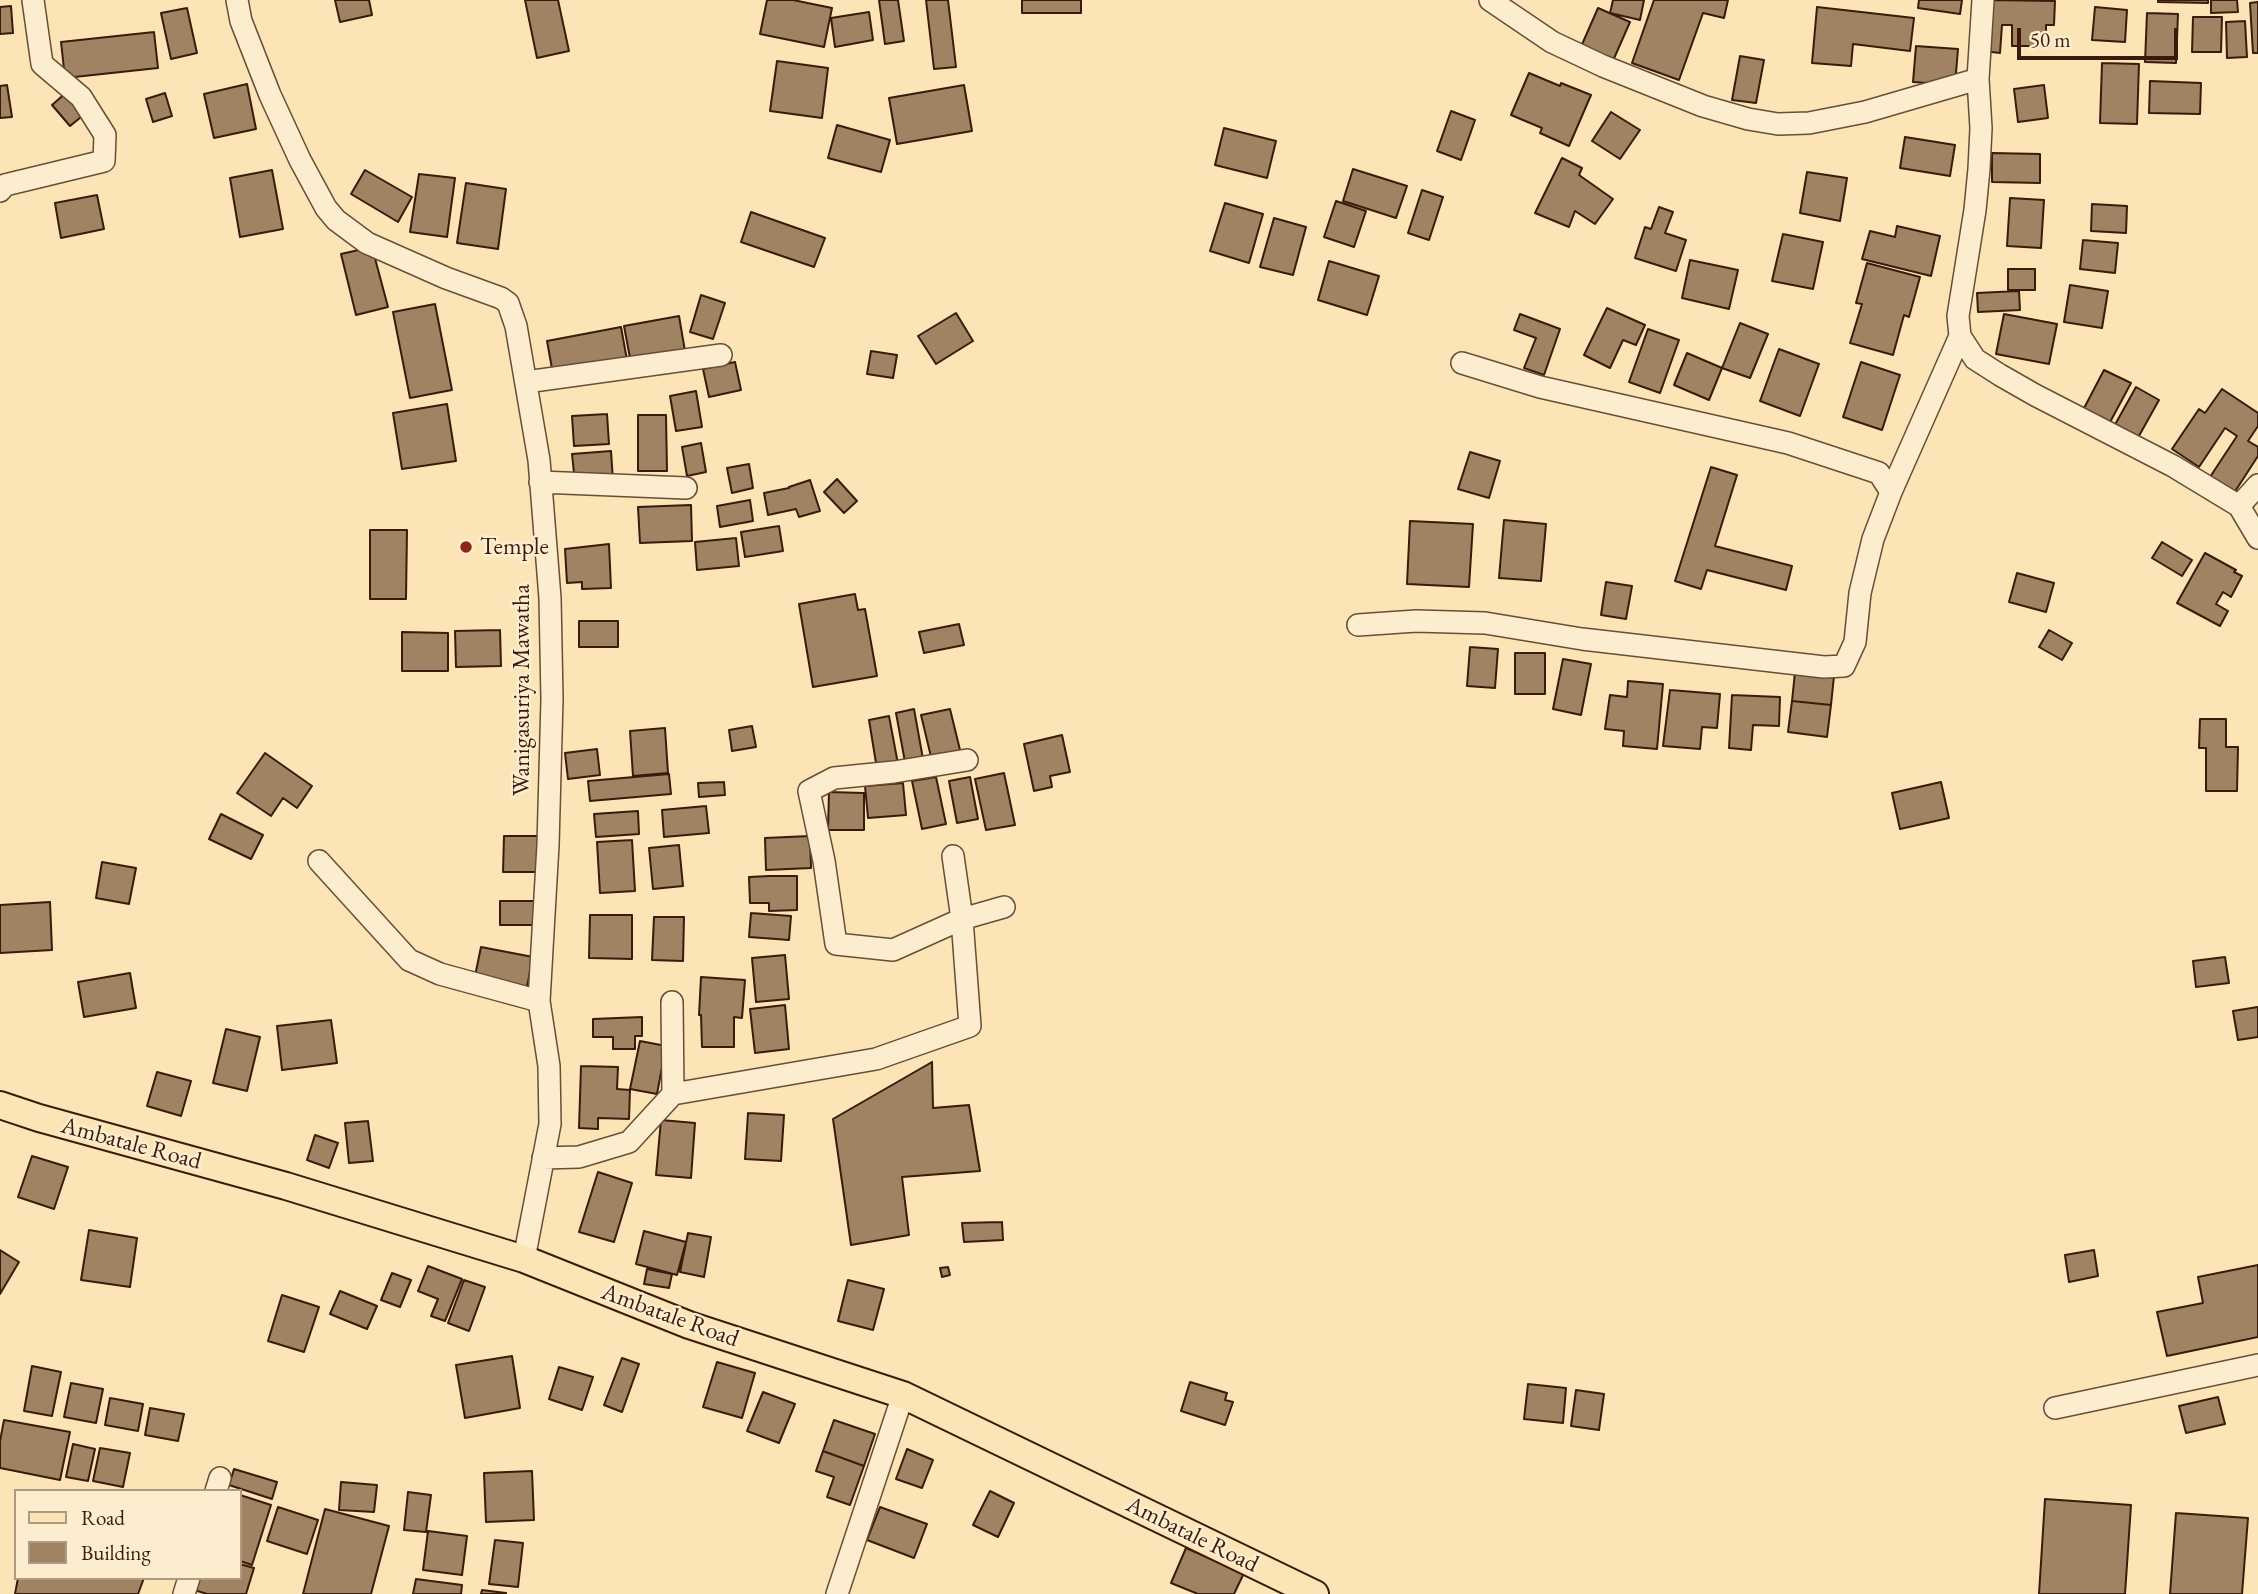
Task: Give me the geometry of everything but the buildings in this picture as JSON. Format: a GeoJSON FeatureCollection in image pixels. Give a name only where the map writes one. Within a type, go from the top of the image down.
{"type":"FeatureCollection","features":[{"type":"Feature","properties":{"kind":"main road","name":"Ambatale Road"},"geometry":{"type":"LineString","coordinates":[[0,1105],[286,1186],[524,1259],[689,1325],[903,1395],[1315,1594]]}},
{"type":"Feature","properties":{"kind":"street"},"geometry":{"type":"LineString","coordinates":[[0,191],[5,185],[104,161],[104,135],[81,97],[42,64],[33,0]]}},
{"type":"Feature","properties":{"kind":"street","name":"Wanigasuriya Mawatha"},"geometry":{"type":"LineString","coordinates":[[237,0],[241,21],[270,95],[326,208],[349,231],[367,243],[446,278],[501,298],[508,303],[516,326],[540,482],[550,598],[552,699],[548,845],[539,1001],[549,1066],[550,1124],[524,1259]]}},
{"type":"Feature","properties":{"kind":"street"},"geometry":{"type":"LineString","coordinates":[[1490,0],[1552,42],[1603,66],[1703,106],[1748,119],[1778,124],[1809,123],[1865,113],[1978,79]]}},
{"type":"Feature","properties":{"kind":"street"},"geometry":{"type":"LineString","coordinates":[[1983,0],[1978,79],[1981,128],[1979,169],[1958,316],[1960,336],[1975,359],[2000,375],[2173,466],[2238,506],[2258,538]]}},
{"type":"Feature","properties":{"kind":"street"},"geometry":{"type":"LineString","coordinates":[[1359,625],[1416,621],[1485,623],[1582,639],[1824,667],[1844,666],[1855,642],[1860,593],[1873,538],[1960,336]]}},
{"type":"Feature","properties":{"kind":"street"},"geometry":{"type":"LineString","coordinates":[[526,382],[721,355]]}},
{"type":"Feature","properties":{"kind":"street"},"geometry":{"type":"LineString","coordinates":[[1462,363],[1540,387],[1788,443],[1879,473],[1891,492]]}},
{"type":"Feature","properties":{"kind":"street"},"geometry":{"type":"LineString","coordinates":[[540,482],[686,488]]}},
{"type":"Feature","properties":{"kind":"street"},"geometry":{"type":"LineString","coordinates":[[2238,506],[2258,485]]}},
{"type":"Feature","properties":{"kind":"street"},"geometry":{"type":"LineString","coordinates":[[967,760],[894,772],[834,778],[809,791],[824,861],[836,944],[893,950],[962,919],[1004,906]]}},
{"type":"Feature","properties":{"kind":"street"},"geometry":{"type":"LineString","coordinates":[[543,1158],[579,1157],[629,1142],[673,1094],[876,1059],[970,1026],[962,919],[953,856]]}},
{"type":"Feature","properties":{"kind":"street"},"geometry":{"type":"LineString","coordinates":[[319,861],[409,960],[440,974],[539,1001]]}},
{"type":"Feature","properties":{"kind":"street"},"geometry":{"type":"LineString","coordinates":[[671,1002],[673,1094]]}},
{"type":"Feature","properties":{"kind":"street"},"geometry":{"type":"LineString","coordinates":[[2055,1408],[2258,1365]]}},
{"type":"Feature","properties":{"kind":"street"},"geometry":{"type":"LineString","coordinates":[[837,1594],[903,1395]]}},
{"type":"Feature","properties":{"kind":"place","name":"Temple"},"geometry":{"type":"Point","coordinates":[466,547]}}]}
